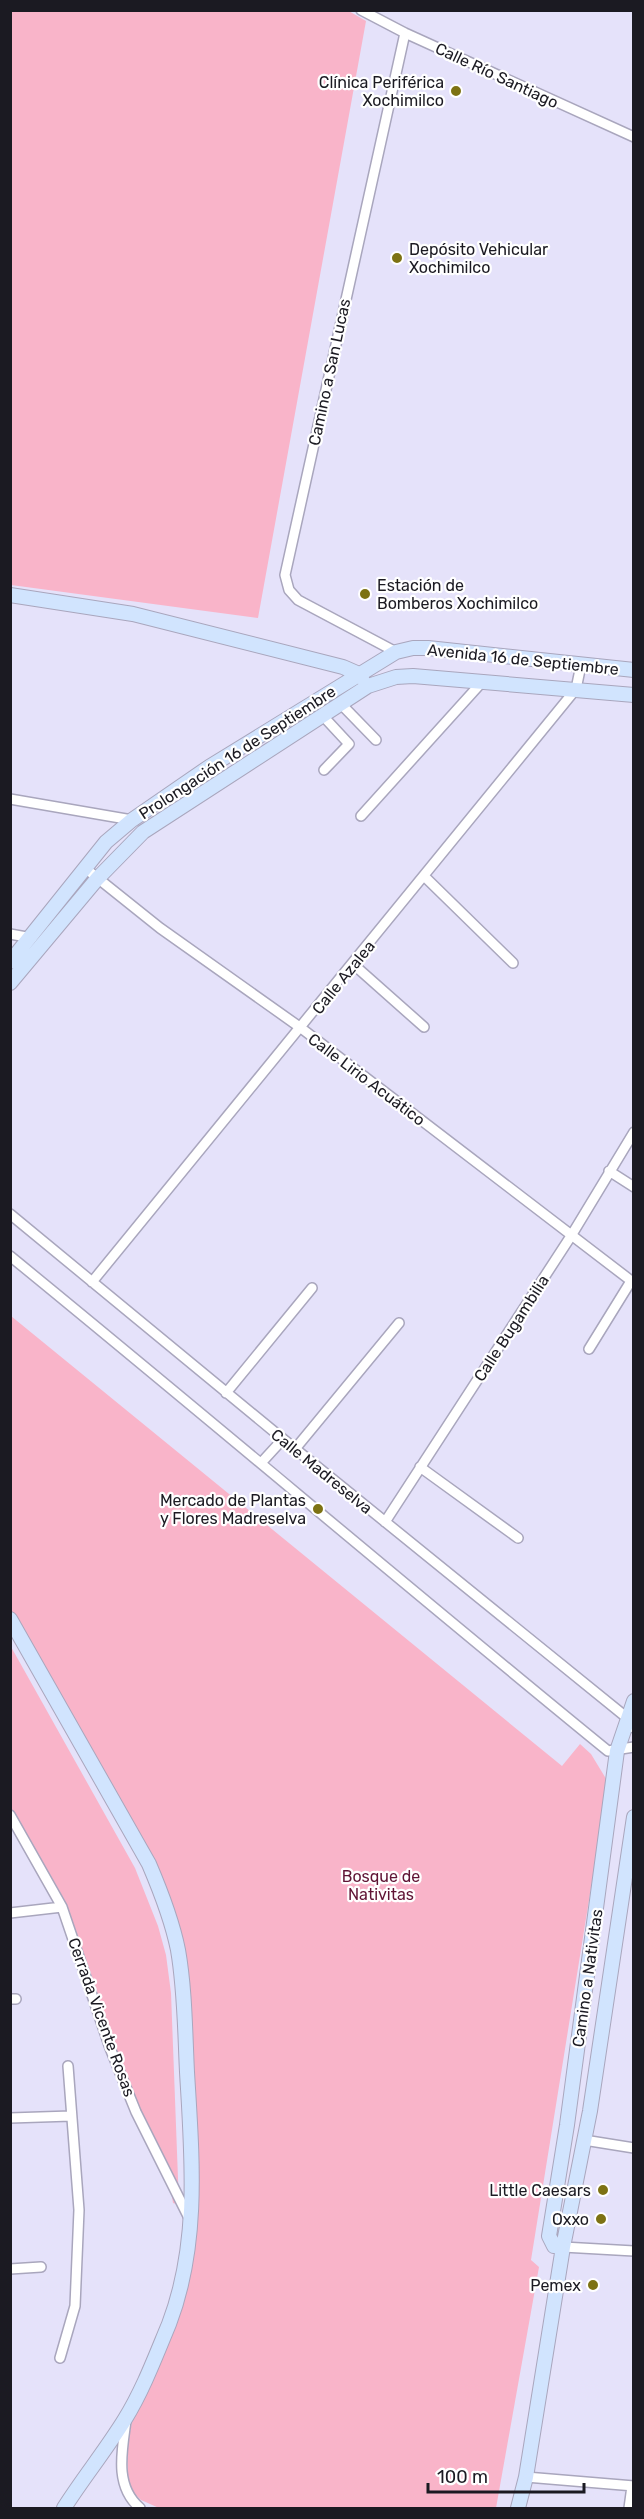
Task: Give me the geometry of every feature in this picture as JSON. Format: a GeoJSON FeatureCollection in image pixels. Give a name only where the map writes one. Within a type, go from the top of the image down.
{"type":"FeatureCollection","features":[{"type":"Feature","properties":{"kind":"main road"},"geometry":{"type":"LineString","coordinates":[[10,595],[134,614],[246,640],[343,667],[368,686]]}},
{"type":"Feature","properties":{"kind":"main road","name":"Avenida 16 de Septiembre"},"geometry":{"type":"LineString","coordinates":[[354,677],[396,652],[413,648],[633,670]]}},
{"type":"Feature","properties":{"kind":"main road","name":"Avenida 16 de Septiembre"},"geometry":{"type":"LineString","coordinates":[[354,694],[368,686],[389,679],[413,676],[633,695]]}},
{"type":"Feature","properties":{"kind":"main road","name":"Prolongación 16 de Septiembre"},"geometry":{"type":"LineString","coordinates":[[10,962],[32,938],[106,842],[132,820],[209,767],[354,677]]}},
{"type":"Feature","properties":{"kind":"main road","name":"Prolongación 16 de Septiembre"},"geometry":{"type":"LineString","coordinates":[[10,983],[97,879],[143,832],[354,694]]}},
{"type":"Feature","properties":{"kind":"main road"},"geometry":{"type":"LineString","coordinates":[[10,1619],[149,1864],[172,1924],[181,1974],[186,2049],[192,2158],[190,2222],[183,2275],[169,2322],[126,2418],[64,2508]]}},
{"type":"Feature","properties":{"kind":"main road","name":"Camino a Nativitas"},"geometry":{"type":"LineString","coordinates":[[563,2247],[554,2246],[549,2236],[567,2125],[617,1751],[630,1723],[633,1701]]}},
{"type":"Feature","properties":{"kind":"main road","name":"Camino a Nativitas"},"geometry":{"type":"LineString","coordinates":[[518,2508],[526,2477],[563,2247],[584,2140],[633,1816]]}},
{"type":"Feature","properties":{"kind":"street","name":"Calle Río Santiago"},"geometry":{"type":"LineString","coordinates":[[361,10],[405,33],[633,137]]}},
{"type":"Feature","properties":{"kind":"street","name":"Camino a San Lucas"},"geometry":{"type":"LineString","coordinates":[[396,652],[298,600],[289,590],[285,575],[405,33]]}},
{"type":"Feature","properties":{"kind":"street","name":"Calle Azalea"},"geometry":{"type":"LineString","coordinates":[[92,1282],[425,877],[576,689],[581,665]]}},
{"type":"Feature","properties":{"kind":"street"},"geometry":{"type":"LineString","coordinates":[[361,816],[482,682]]}},
{"type":"Feature","properties":{"kind":"street"},"geometry":{"type":"LineString","coordinates":[[340,703],[376,740]]}},
{"type":"Feature","properties":{"kind":"street","name":"Prolongación 16 de Septiembre"},"geometry":{"type":"LineString","coordinates":[[323,716],[349,744],[324,770]]}},
{"type":"Feature","properties":{"kind":"street"},"geometry":{"type":"LineString","coordinates":[[10,798],[132,820]]}},
{"type":"Feature","properties":{"kind":"street","name":"Calle Lirio Acuático"},"geometry":{"type":"LineString","coordinates":[[85,868],[160,928],[301,1028],[632,1282]]}},
{"type":"Feature","properties":{"kind":"street"},"geometry":{"type":"LineString","coordinates":[[425,877],[513,963]]}},
{"type":"Feature","properties":{"kind":"street"},"geometry":{"type":"LineString","coordinates":[[10,934],[32,938]]}},
{"type":"Feature","properties":{"kind":"street"},"geometry":{"type":"LineString","coordinates":[[353,964],[424,1028]]}},
{"type":"Feature","properties":{"kind":"street","name":"Calle Bugambilia"},"geometry":{"type":"LineString","coordinates":[[385,1522],[571,1236],[633,1132]]}},
{"type":"Feature","properties":{"kind":"street"},"geometry":{"type":"LineString","coordinates":[[609,1171],[633,1187]]}},
{"type":"Feature","properties":{"kind":"street","name":"Calle Madreselva"},"geometry":{"type":"LineString","coordinates":[[10,1214],[630,1723]]}},
{"type":"Feature","properties":{"kind":"street","name":"Calle Madreselva"},"geometry":{"type":"LineString","coordinates":[[10,1256],[261,1463],[416,1595],[608,1751],[617,1751]]}},
{"type":"Feature","properties":{"kind":"street"},"geometry":{"type":"LineString","coordinates":[[589,1349],[632,1282]]}},
{"type":"Feature","properties":{"kind":"street"},"geometry":{"type":"LineString","coordinates":[[226,1393],[312,1288]]}},
{"type":"Feature","properties":{"kind":"street"},"geometry":{"type":"LineString","coordinates":[[295,1449],[399,1323]]}},
{"type":"Feature","properties":{"kind":"street"},"geometry":{"type":"LineString","coordinates":[[261,1463],[283,1439]]}},
{"type":"Feature","properties":{"kind":"street"},"geometry":{"type":"LineString","coordinates":[[420,1467],[518,1538]]}},
{"type":"Feature","properties":{"kind":"street"},"geometry":{"type":"LineString","coordinates":[[617,1751],[633,1748]]}},
{"type":"Feature","properties":{"kind":"street","name":"Cerrada Vicente Rosas"},"geometry":{"type":"LineString","coordinates":[[10,1815],[62,1907],[110,2048],[136,2112],[190,2222]]}},
{"type":"Feature","properties":{"kind":"street"},"geometry":{"type":"LineString","coordinates":[[10,1913],[62,1907]]}},
{"type":"Feature","properties":{"kind":"street"},"geometry":{"type":"LineString","coordinates":[[60,2358],[75,2306],[78,2254],[79,2210],[68,2066]]}},
{"type":"Feature","properties":{"kind":"street"},"geometry":{"type":"LineString","coordinates":[[10,2118],[71,2116]]}},
{"type":"Feature","properties":{"kind":"street"},"geometry":{"type":"LineString","coordinates":[[584,2140],[633,2148]]}},
{"type":"Feature","properties":{"kind":"street"},"geometry":{"type":"LineString","coordinates":[[563,2247],[633,2252]]}},
{"type":"Feature","properties":{"kind":"street"},"geometry":{"type":"LineString","coordinates":[[10,2269],[41,2267]]}},
{"type":"Feature","properties":{"kind":"street"},"geometry":{"type":"LineString","coordinates":[[126,2418],[121,2464],[123,2483],[131,2501],[140,2508]]}},
{"type":"Feature","properties":{"kind":"street"},"geometry":{"type":"LineString","coordinates":[[526,2477],[633,2486],[628,2508]]}},
{"type":"Feature","properties":{"kind":"green space"},"geometry":{"type":"Polygon","coordinates":[[[347,10],[366,21],[258,618],[11,585],[11,11],[347,10]]]}},
{"type":"Feature","properties":{"kind":"green space","name":"Bosque de Nativitas"},"geometry":{"type":"Polygon","coordinates":[[[11,1316],[562,1766],[580,1744],[591,1754],[608,1782],[531,2260],[539,2267],[496,2508],[159,2508],[141,2500],[130,2490],[127,2465],[134,2416],[143,2392],[163,2357],[176,2324],[190,2278],[195,2247],[196,2232],[171,1916],[11,1617],[11,1316]]]}},
{"type":"Feature","properties":{"kind":"green space"},"geometry":{"type":"Polygon","coordinates":[[[10,1645],[135,1868],[158,1926],[166,1955],[171,1993],[179,2205],[173,2203],[171,2191],[129,2106],[104,2037],[92,1977],[64,1899],[17,1817],[11,1820],[10,1645]]]}},
{"type":"Feature","properties":{"kind":"place","name":"Clínica Periférica Xochimilco"},"geometry":{"type":"Point","coordinates":[456,91]}},
{"type":"Feature","properties":{"kind":"place","name":"Depósito Vehicular Xochimilco"},"geometry":{"type":"Point","coordinates":[397,258]}},
{"type":"Feature","properties":{"kind":"place","name":"Estación de Bomberos Xochimilco"},"geometry":{"type":"Point","coordinates":[365,594]}},
{"type":"Feature","properties":{"kind":"place","name":"Mercado de Plantas y Flores Madreselva"},"geometry":{"type":"Point","coordinates":[318,1509]}},
{"type":"Feature","properties":{"kind":"place","name":"Little Caesars"},"geometry":{"type":"Point","coordinates":[603,2190]}},
{"type":"Feature","properties":{"kind":"place","name":"Oxxo"},"geometry":{"type":"Point","coordinates":[601,2219]}},
{"type":"Feature","properties":{"kind":"place","name":"Pemex"},"geometry":{"type":"Point","coordinates":[593,2285]}}]}
